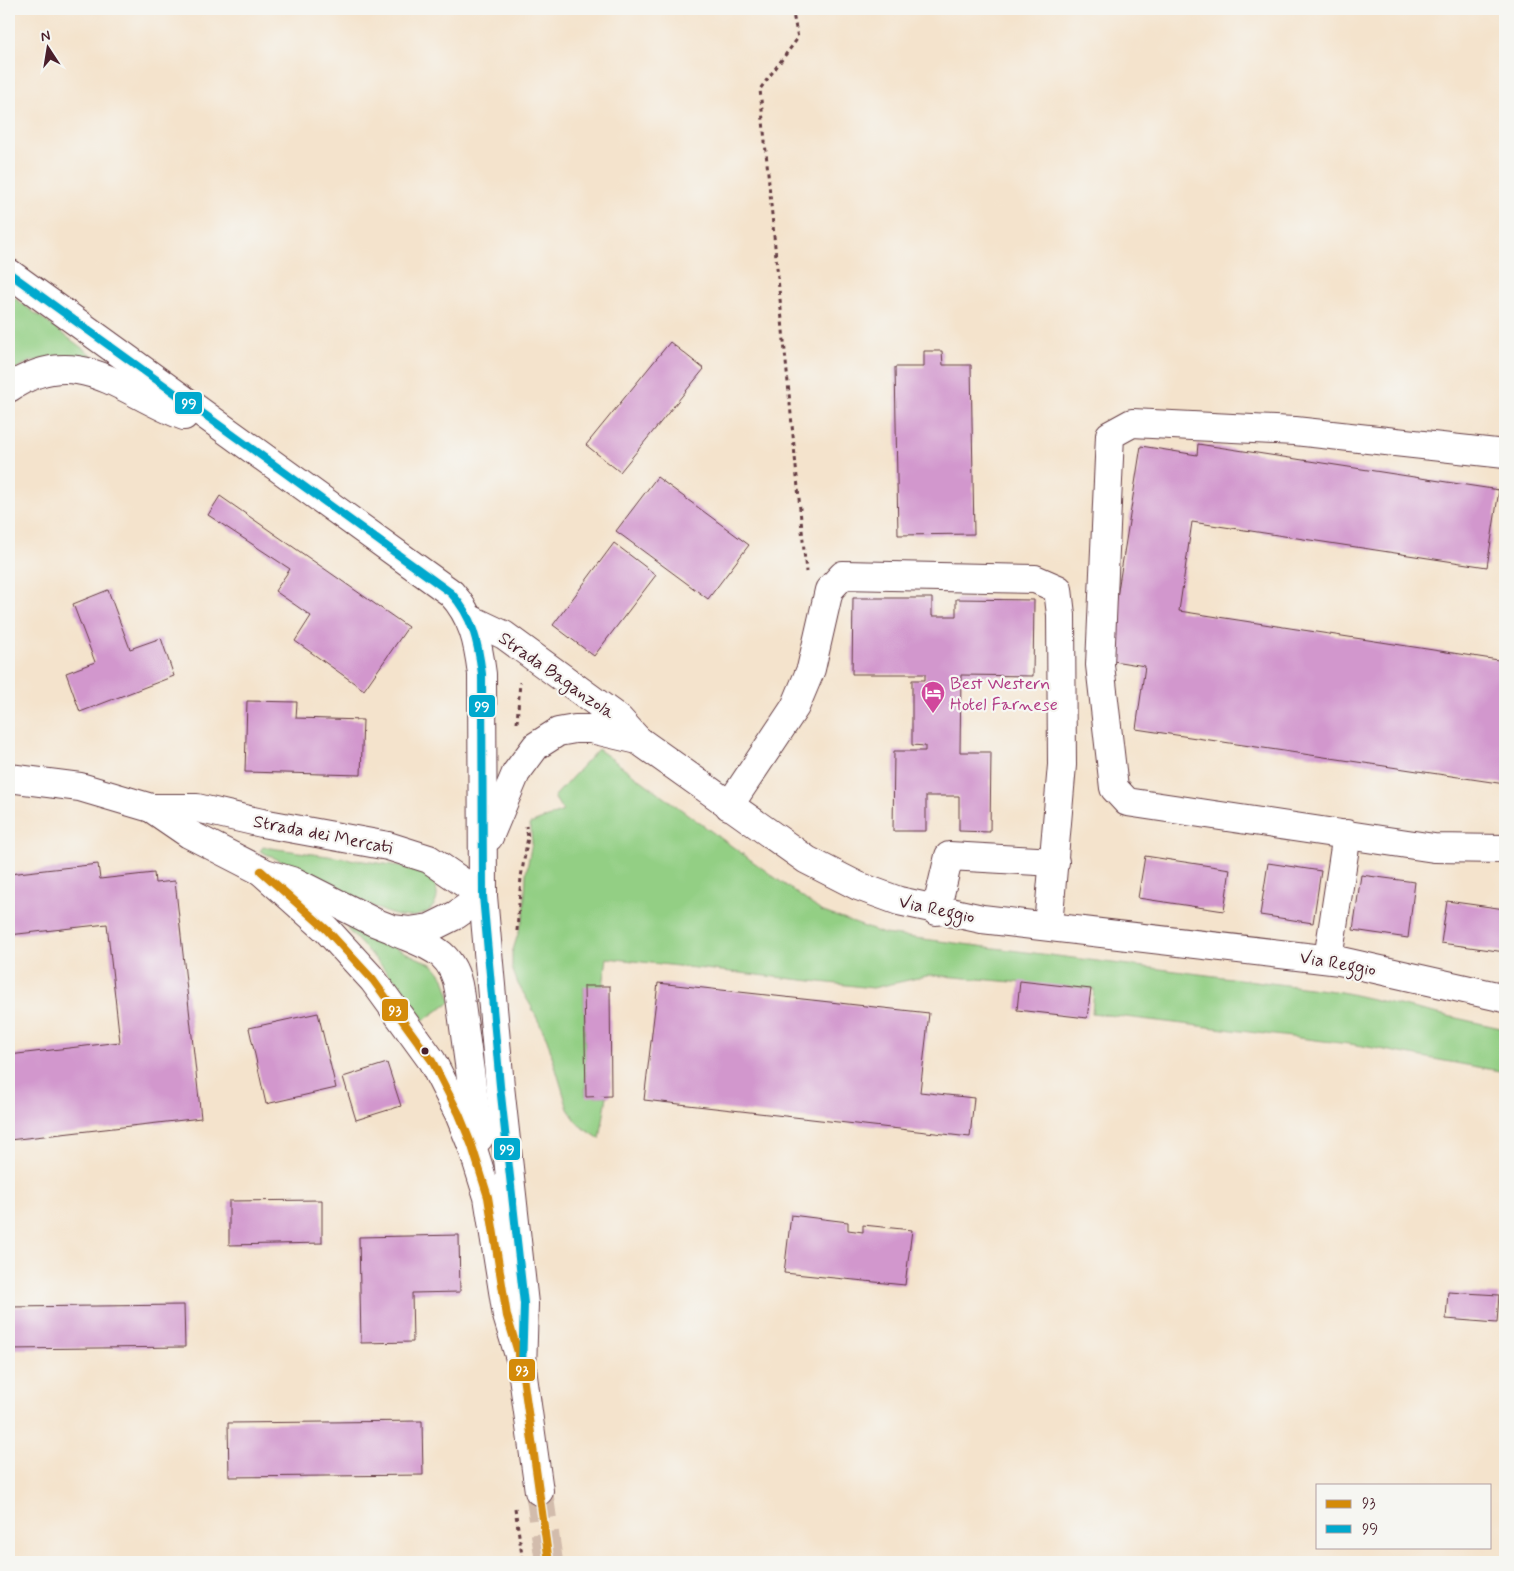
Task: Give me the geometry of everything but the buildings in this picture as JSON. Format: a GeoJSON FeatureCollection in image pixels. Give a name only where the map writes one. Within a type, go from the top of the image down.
{"type":"FeatureCollection","features":[{"type":"Feature","properties":{"kind":"street","name":"Strada Baganzola"},"geometry":{"type":"LineString","coordinates":[[9,273],[451,593],[470,620],[478,644],[482,674],[483,896]]}},
{"type":"Feature","properties":{"kind":"street"},"geometry":{"type":"LineString","coordinates":[[9,388],[28,376],[47,371],[66,370],[96,374],[122,384],[176,414],[207,423],[236,437]]}},
{"type":"Feature","properties":{"kind":"street"},"geometry":{"type":"LineString","coordinates":[[1505,454],[1295,431],[1132,424],[1110,435],[1100,664],[1114,788],[1127,802],[1434,848],[1505,849]]}},
{"type":"Feature","properties":{"kind":"street"},"geometry":{"type":"LineString","coordinates":[[729,806],[796,707],[811,669],[829,590],[843,575],[1035,579],[1058,589],[1062,615],[1062,765],[1048,926]]}},
{"type":"Feature","properties":{"kind":"street","name":"Strada Baganzola"},"geometry":{"type":"LineString","coordinates":[[470,620],[504,636],[530,654],[622,721],[638,740]]}},
{"type":"Feature","properties":{"kind":"street","name":"Via Reggio"},"geometry":{"type":"LineString","coordinates":[[483,852],[516,773],[536,746],[552,734],[575,728],[591,729],[638,740],[782,844],[844,879],[886,897],[936,911],[1328,959],[1505,998]]}},
{"type":"Feature","properties":{"kind":"street","name":"Strada dei Mercati"},"geometry":{"type":"LineString","coordinates":[[9,778],[80,787],[151,808],[197,808],[405,851],[429,859],[483,896]]}},
{"type":"Feature","properties":{"kind":"street","name":"Strada dei Mercati"},"geometry":{"type":"LineString","coordinates":[[151,808],[183,830],[260,871],[295,882],[374,922],[400,930],[423,930],[456,915],[483,896]]}},
{"type":"Feature","properties":{"kind":"street"},"geometry":{"type":"LineString","coordinates":[[1328,959],[1347,834]]}},
{"type":"Feature","properties":{"kind":"street"},"geometry":{"type":"LineString","coordinates":[[936,911],[949,856],[1054,862]]}},
{"type":"Feature","properties":{"kind":"street","name":"Strada dei Mercati"},"geometry":{"type":"LineString","coordinates":[[260,871],[342,946],[403,1019],[432,1061],[472,1146],[483,1181],[507,1316],[522,1370]]}},
{"type":"Feature","properties":{"kind":"street","name":"Strada dei Mercati"},"geometry":{"type":"LineString","coordinates":[[483,896],[500,1086],[524,1304],[522,1370],[526,1495]]}},
{"type":"Feature","properties":{"kind":"street"},"geometry":{"type":"LineString","coordinates":[[374,922],[438,951],[447,958],[454,968],[459,990],[483,1181]]}},
{"type":"Feature","properties":{"kind":"path"},"geometry":{"type":"LineString","coordinates":[[792,9],[798,38],[760,89],[806,573],[829,590]]}},
{"type":"Feature","properties":{"kind":"path"},"geometry":{"type":"LineString","coordinates":[[530,654],[521,669],[517,728],[520,733],[536,746]]}},
{"type":"Feature","properties":{"kind":"path"},"geometry":{"type":"LineString","coordinates":[[514,937],[519,923],[520,882],[528,837],[526,823]]}},
{"type":"Feature","properties":{"kind":"path"},"geometry":{"type":"LineString","coordinates":[[523,1562],[526,1495]]}},
{"type":"Feature","properties":{"kind":"green space"},"geometry":{"type":"Polygon","coordinates":[[[9,294],[93,357],[60,356],[29,362],[9,372],[9,294]]]}},
{"type":"Feature","properties":{"kind":"green space"},"geometry":{"type":"Polygon","coordinates":[[[598,749],[821,911],[884,934],[1341,992],[1505,1029],[1505,1072],[1357,1045],[1092,1013],[1094,989],[931,975],[873,988],[607,958],[603,986],[584,987],[586,1096],[607,1096],[600,1139],[579,1125],[568,1109],[547,1039],[518,984],[512,968],[512,953],[524,915],[526,874],[532,842],[530,824],[563,811],[554,797],[598,749]]]}},
{"type":"Feature","properties":{"kind":"green space"},"geometry":{"type":"Polygon","coordinates":[[[263,847],[414,868],[425,874],[433,882],[437,891],[436,900],[433,907],[425,913],[414,916],[393,915],[260,851],[263,847]]]}},
{"type":"Feature","properties":{"kind":"green space"},"geometry":{"type":"Polygon","coordinates":[[[348,926],[433,965],[444,978],[451,1001],[424,1020],[381,965],[348,930],[348,926]]]}},
{"type":"Feature","properties":{"kind":"tunnel"},"geometry":{"type":"LineString","coordinates":[[539,1491],[549,1562]]}},
{"type":"Feature","properties":{"kind":"transit line","name":"99"},"geometry":{"type":"LineString","coordinates":[[9,273],[451,593],[465,611],[479,651],[482,674],[483,896],[500,1086],[524,1304],[522,1370]]}},
{"type":"Feature","properties":{"kind":"transit line","name":"93"},"geometry":{"type":"LineString","coordinates":[[261,871],[327,930],[373,980],[432,1061],[459,1114],[472,1146],[488,1197],[507,1316],[521,1362],[549,1562]]}},
{"type":"Feature","properties":{"kind":"place","name":"Best Western Hotel Farnese"},"geometry":{"type":"Point","coordinates":[933,714]}}]}
